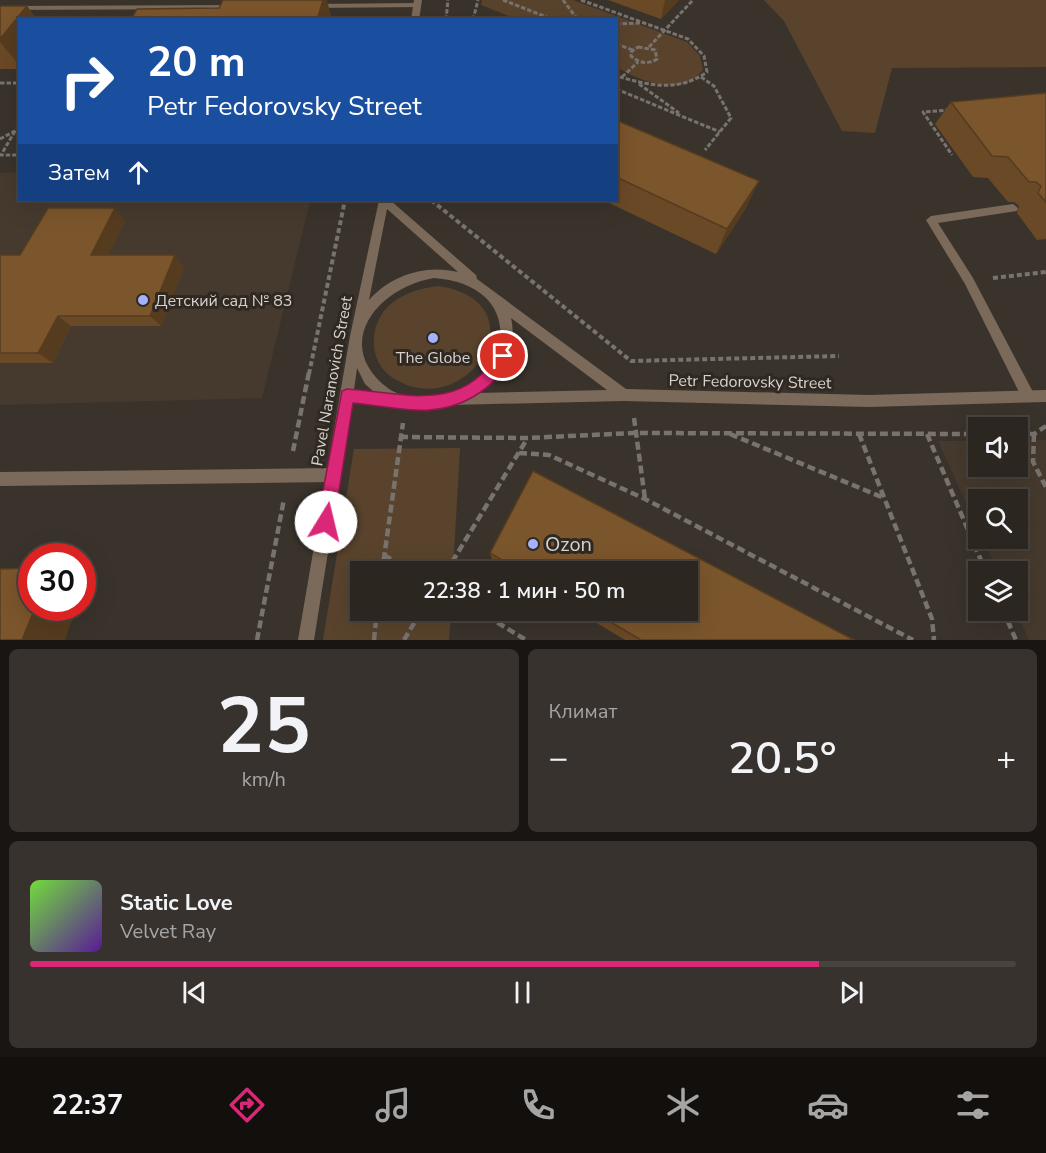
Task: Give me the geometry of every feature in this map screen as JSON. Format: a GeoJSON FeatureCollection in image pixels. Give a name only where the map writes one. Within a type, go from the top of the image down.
{"type":"FeatureCollection","features":[{"type":"Feature","properties":{"kind":"street"},"geometry":{"type":"LineString","coordinates":[[299,6],[417,3],[415,18]]}},
{"type":"Feature","properties":{"kind":"street"},"geometry":{"type":"LineString","coordinates":[[0,8],[166,4],[243,7]]}},
{"type":"Feature","properties":{"kind":"street","name":"Pavel Naranovich Street"},"geometry":{"type":"LineString","coordinates":[[306,640],[356,336],[384,201]]}},
{"type":"Feature","properties":{"kind":"street"},"geometry":{"type":"LineString","coordinates":[[385,201],[497,301],[628,395]]}},
{"type":"Feature","properties":{"kind":"street"},"geometry":{"type":"LineString","coordinates":[[1013,208],[931,220],[969,281],[1028,396]]}},
{"type":"Feature","properties":{"kind":"street"},"geometry":{"type":"LineString","coordinates":[[402,401],[381,392],[369,380],[358,359],[356,336],[359,323],[373,302],[390,287],[404,280],[424,275],[460,276],[480,285]]}},
{"type":"Feature","properties":{"kind":"street"},"geometry":{"type":"LineString","coordinates":[[347,396],[434,404],[453,400],[484,383],[503,356],[507,341],[507,327],[497,301]]}},
{"type":"Feature","properties":{"kind":"street","name":"Petr Fedorovsky Street"},"geometry":{"type":"LineString","coordinates":[[453,400],[628,395],[870,401],[1046,396]]}},
{"type":"Feature","properties":{"kind":"street"},"geometry":{"type":"LineString","coordinates":[[0,480],[333,475]]}},
{"type":"Feature","properties":{"kind":"path"},"geometry":{"type":"LineString","coordinates":[[446,18],[448,0]]}},
{"type":"Feature","properties":{"kind":"path"},"geometry":{"type":"LineString","coordinates":[[474,18],[478,0]]}},
{"type":"Feature","properties":{"kind":"path"},"geometry":{"type":"LineString","coordinates":[[502,0],[549,18]]}},
{"type":"Feature","properties":{"kind":"path"},"geometry":{"type":"LineString","coordinates":[[563,0],[576,18]]}},
{"type":"Feature","properties":{"kind":"path"},"geometry":{"type":"LineString","coordinates":[[581,0],[688,39],[704,56],[707,72],[694,83],[672,86],[638,84]]}},
{"type":"Feature","properties":{"kind":"path"},"geometry":{"type":"LineString","coordinates":[[618,45],[633,50],[649,47],[693,0]]}},
{"type":"Feature","properties":{"kind":"path"},"geometry":{"type":"LineString","coordinates":[[618,24],[644,23]]}},
{"type":"Feature","properties":{"kind":"path"},"geometry":{"type":"LineString","coordinates":[[633,50],[631,56],[638,62],[649,63],[657,59],[657,52],[649,47]]}},
{"type":"Feature","properties":{"kind":"path"},"geometry":{"type":"LineString","coordinates":[[618,76],[638,62]]}},
{"type":"Feature","properties":{"kind":"path"},"geometry":{"type":"LineString","coordinates":[[618,76],[638,84],[685,117]]}},
{"type":"Feature","properties":{"kind":"path"},"geometry":{"type":"LineString","coordinates":[[701,77],[714,86],[730,118],[705,150]]}},
{"type":"Feature","properties":{"kind":"path"},"geometry":{"type":"LineString","coordinates":[[0,83],[18,83]]}},
{"type":"Feature","properties":{"kind":"path"},"geometry":{"type":"LineString","coordinates":[[618,90],[720,132]]}},
{"type":"Feature","properties":{"kind":"path"},"geometry":{"type":"LineString","coordinates":[[952,155],[923,112],[957,109]]}},
{"type":"Feature","properties":{"kind":"path"},"geometry":{"type":"LineString","coordinates":[[18,127],[1,155],[18,155]]}},
{"type":"Feature","properties":{"kind":"path"},"geometry":{"type":"LineString","coordinates":[[0,139],[15,131]]}},
{"type":"Feature","properties":{"kind":"path"},"geometry":{"type":"LineString","coordinates":[[257,640],[288,476],[345,201]]}},
{"type":"Feature","properties":{"kind":"path"},"geometry":{"type":"LineString","coordinates":[[432,201],[631,361],[839,356]]}},
{"type":"Feature","properties":{"kind":"path"},"geometry":{"type":"LineString","coordinates":[[969,281],[1046,272]]}},
{"type":"Feature","properties":{"kind":"path"},"geometry":{"type":"LineString","coordinates":[[631,361],[628,395],[645,499]]}},
{"type":"Feature","properties":{"kind":"path"},"geometry":{"type":"LineString","coordinates":[[383,561],[400,436],[402,401]]}},
{"type":"Feature","properties":{"kind":"path"},"geometry":{"type":"LineString","coordinates":[[1028,434],[1034,434],[1046,426]]}},
{"type":"Feature","properties":{"kind":"path"},"geometry":{"type":"LineString","coordinates":[[400,436],[527,438],[634,433],[968,434]]}},
{"type":"Feature","properties":{"kind":"path"},"geometry":{"type":"LineString","coordinates":[[728,433],[885,498]]}},
{"type":"Feature","properties":{"kind":"path"},"geometry":{"type":"LineString","coordinates":[[859,434],[932,619],[934,640]]}},
{"type":"Feature","properties":{"kind":"path"},"geometry":{"type":"LineString","coordinates":[[927,434],[981,561]]}},
{"type":"Feature","properties":{"kind":"path"},"geometry":{"type":"LineString","coordinates":[[1034,434],[1033,462],[1046,487]]}},
{"type":"Feature","properties":{"kind":"path"},"geometry":{"type":"LineString","coordinates":[[453,561],[527,438]]}},
{"type":"Feature","properties":{"kind":"path"},"geometry":{"type":"LineString","coordinates":[[519,453],[549,455],[645,499],[913,640]]}},
{"type":"Feature","properties":{"kind":"path"},"geometry":{"type":"LineString","coordinates":[[384,555],[394,561]]}},
{"type":"Feature","properties":{"kind":"path"},"geometry":{"type":"LineString","coordinates":[[374,640],[376,621]]}},
{"type":"Feature","properties":{"kind":"path"},"geometry":{"type":"LineString","coordinates":[[404,640],[415,621]]}},
{"type":"Feature","properties":{"kind":"path"},"geometry":{"type":"LineString","coordinates":[[495,621],[526,640]]}},
{"type":"Feature","properties":{"kind":"path"},"geometry":{"type":"LineString","coordinates":[[1008,621],[1016,640]]}},
{"type":"Feature","properties":{"kind":"shaded area"},"geometry":{"type":"Polygon","coordinates":[[[482,0],[573,0],[687,42],[700,56],[703,70],[685,84],[665,85],[643,80],[618,68],[618,18],[514,18],[481,5],[482,0]]]}},
{"type":"Feature","properties":{"kind":"shaded area"},"geometry":{"type":"Polygon","coordinates":[[[764,0],[1046,0],[1046,67],[892,68],[875,133],[842,131],[784,21],[764,0]]]}},
{"type":"Feature","properties":{"kind":"shaded area","name":"Детский сад № 83"},"geometry":{"type":"Polygon","coordinates":[[[18,172],[18,201],[310,201],[262,398],[0,405],[0,173],[18,172]]]}},
{"type":"Feature","properties":{"kind":"shaded area"},"geometry":{"type":"Polygon","coordinates":[[[439,286],[470,297],[487,314],[490,335],[483,356],[468,374],[446,386],[421,388],[393,378],[384,371],[375,352],[375,330],[384,311],[397,299],[414,291],[439,286]]]}},
{"type":"Feature","properties":{"kind":"shaded area"},"geometry":{"type":"Polygon","coordinates":[[[1046,440],[1046,640],[1029,640],[1020,621],[1028,621],[1028,561],[993,561],[988,549],[1028,549],[1028,489],[968,489],[968,507],[938,441],[968,441],[968,477],[1028,477],[1028,441],[1046,440]]]}},
{"type":"Feature","properties":{"kind":"shaded area"},"geometry":{"type":"Polygon","coordinates":[[[460,448],[454,561],[350,561],[350,621],[450,621],[449,640],[323,640],[354,449],[460,448]]]}},
{"type":"Feature","properties":{"kind":"building"},"geometry":{"type":"Polygon","coordinates":[[[223,0],[323,0],[318,18],[132,18],[137,9],[219,8],[223,0]]]}},
{"type":"Feature","properties":{"kind":"building"},"geometry":{"type":"Polygon","coordinates":[[[0,6],[27,6],[0,39],[0,6]]]}},
{"type":"Feature","properties":{"kind":"building"},"geometry":{"type":"Polygon","coordinates":[[[1046,93],[1046,202],[1038,193],[1041,186],[1036,182],[1029,182],[1008,157],[992,156],[951,102],[1046,93]]]}},
{"type":"Feature","properties":{"kind":"building"},"geometry":{"type":"Polygon","coordinates":[[[618,121],[759,181],[727,229],[618,178],[618,121]]]}},
{"type":"Feature","properties":{"kind":"building"},"geometry":{"type":"Polygon","coordinates":[[[48,208],[115,208],[91,255],[175,255],[150,316],[58,316],[38,353],[0,353],[0,255],[20,255],[48,208]]]}},
{"type":"Feature","properties":{"kind":"building"},"geometry":{"type":"Polygon","coordinates":[[[533,471],[854,640],[641,640],[609,621],[698,621],[698,561],[503,561],[490,553],[533,471]]]}},
{"type":"Feature","properties":{"kind":"building"},"geometry":{"type":"Polygon","coordinates":[[[18,568],[18,621],[30,621],[22,640],[0,640],[0,569],[18,568]]]}},
{"type":"Feature","properties":{"kind":"place","name":"Детский сад № 83"},"geometry":{"type":"Point","coordinates":[143,300]}},
{"type":"Feature","properties":{"kind":"place","name":"The Globe"},"geometry":{"type":"Point","coordinates":[433,338]}},
{"type":"Feature","properties":{"kind":"place","name":"Ozon"},"geometry":{"type":"Point","coordinates":[533,544]}},
{"type":"Feature","properties":{"kind":"route"},"geometry":{"type":"LineString","coordinates":[[326,522],[347,396],[397,400],[415,404],[434,404],[453,400],[484,383],[503,356]]}}]}
